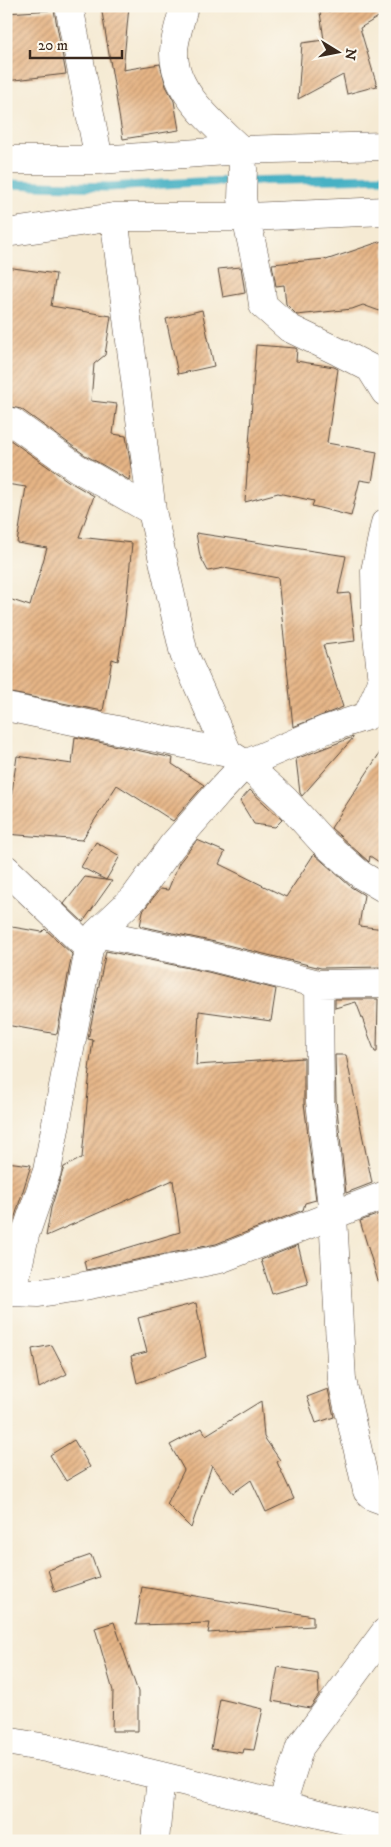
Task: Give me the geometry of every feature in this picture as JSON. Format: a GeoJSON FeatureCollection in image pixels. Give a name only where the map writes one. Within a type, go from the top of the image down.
{"type":"FeatureCollection","features":[{"type":"Feature","properties":{"kind":"street"},"geometry":{"type":"LineString","coordinates":[[69,6],[99,160]]}},
{"type":"Feature","properties":{"kind":"street"},"geometry":{"type":"LineString","coordinates":[[184,6],[174,52],[177,70],[197,107],[242,159],[245,208],[263,305],[289,328],[370,368],[385,392]]}},
{"type":"Feature","properties":{"kind":"street"},"geometry":{"type":"LineString","coordinates":[[6,160],[242,159],[385,146]]}},
{"type":"Feature","properties":{"kind":"street"},"geometry":{"type":"LineString","coordinates":[[6,233],[114,217],[245,208],[385,211]]}},
{"type":"Feature","properties":{"kind":"street"},"geometry":{"type":"LineString","coordinates":[[114,217],[152,511],[184,654],[236,759],[285,800],[323,842],[361,875],[385,889]]}},
{"type":"Feature","properties":{"kind":"street"},"geometry":{"type":"LineString","coordinates":[[6,421],[12,422],[77,468],[152,511]]}},
{"type":"Feature","properties":{"kind":"street"},"geometry":{"type":"LineString","coordinates":[[6,707],[236,759],[327,729],[376,722],[384,682],[376,626],[376,571],[385,523]]}},
{"type":"Feature","properties":{"kind":"street"},"geometry":{"type":"LineString","coordinates":[[236,759],[218,793],[172,846],[134,898],[93,941],[47,1171],[25,1235],[17,1272],[6,1292],[39,1293],[74,1288],[220,1259],[385,1195]]}},
{"type":"Feature","properties":{"kind":"street"},"geometry":{"type":"LineString","coordinates":[[6,869],[93,941],[211,957],[319,984],[385,983]]}},
{"type":"Feature","properties":{"kind":"street"},"geometry":{"type":"LineString","coordinates":[[319,984],[320,1101],[333,1216],[342,1380],[367,1491],[374,1497],[385,1501]]}},
{"type":"Feature","properties":{"kind":"street"},"geometry":{"type":"LineString","coordinates":[[282,1804],[300,1747],[385,1632]]}},
{"type":"Feature","properties":{"kind":"street"},"geometry":{"type":"LineString","coordinates":[[6,1741],[46,1748],[385,1830]]}},
{"type":"Feature","properties":{"kind":"street"},"geometry":{"type":"LineString","coordinates":[[155,1841],[161,1776]]}},
{"type":"Feature","properties":{"kind":"building"},"geometry":{"type":"Polygon","coordinates":[[[101,6],[129,6],[123,70],[160,64],[166,86],[174,101],[179,130],[123,139],[101,6]]]}},
{"type":"Feature","properties":{"kind":"building"},"geometry":{"type":"Polygon","coordinates":[[[330,6],[385,6],[385,13],[360,28],[377,86],[347,94],[343,75],[298,99],[302,43],[324,40],[320,12],[330,11],[330,6]]]}},
{"type":"Feature","properties":{"kind":"building"},"geometry":{"type":"Polygon","coordinates":[[[54,10],[66,74],[6,81],[6,13],[54,10]]]}},
{"type":"Feature","properties":{"kind":"building"},"geometry":{"type":"Polygon","coordinates":[[[385,240],[385,313],[363,305],[352,309],[297,315],[286,304],[284,285],[276,286],[272,264],[326,260],[385,240]]]}},
{"type":"Feature","properties":{"kind":"building"},"geometry":{"type":"Polygon","coordinates":[[[6,267],[56,274],[51,306],[111,316],[105,355],[94,364],[91,401],[117,404],[113,434],[126,436],[131,467],[129,480],[85,455],[21,409],[6,406],[6,267]]]}},
{"type":"Feature","properties":{"kind":"building"},"geometry":{"type":"Polygon","coordinates":[[[241,267],[245,293],[223,297],[218,269],[241,267]]]}},
{"type":"Feature","properties":{"kind":"building"},"geometry":{"type":"Polygon","coordinates":[[[202,310],[214,366],[178,374],[166,319],[202,310]]]}},
{"type":"Feature","properties":{"kind":"building"},"geometry":{"type":"Polygon","coordinates":[[[256,345],[295,348],[297,349],[296,361],[338,369],[327,443],[377,452],[372,482],[360,480],[351,516],[312,506],[314,501],[278,493],[245,502],[256,345]]]}},
{"type":"Feature","properties":{"kind":"building"},"geometry":{"type":"Polygon","coordinates":[[[6,437],[68,481],[94,496],[79,537],[132,543],[125,617],[118,661],[112,659],[103,711],[6,692],[6,598],[30,606],[47,548],[17,543],[26,487],[6,484],[6,437]]]}},
{"type":"Feature","properties":{"kind":"building"},"geometry":{"type":"Polygon","coordinates":[[[196,533],[346,556],[338,594],[350,593],[355,641],[323,645],[343,707],[293,727],[278,578],[224,568],[208,571],[200,556],[196,533]]]}},
{"type":"Feature","properties":{"kind":"building"},"geometry":{"type":"Polygon","coordinates":[[[75,737],[173,758],[172,764],[204,785],[173,821],[117,785],[82,840],[6,834],[17,756],[72,764],[75,737]]]}},
{"type":"Feature","properties":{"kind":"building"},"geometry":{"type":"Polygon","coordinates":[[[353,738],[302,796],[296,759],[353,738]]]}},
{"type":"Feature","properties":{"kind":"building"},"geometry":{"type":"Polygon","coordinates":[[[385,745],[385,866],[370,856],[369,862],[331,828],[385,745]]]}},
{"type":"Feature","properties":{"kind":"building"},"geometry":{"type":"Polygon","coordinates":[[[250,790],[282,820],[275,827],[254,824],[240,801],[250,790]]]}},
{"type":"Feature","properties":{"kind":"building"},"geometry":{"type":"Polygon","coordinates":[[[197,840],[225,852],[219,864],[286,897],[314,854],[351,887],[364,895],[359,926],[385,929],[385,967],[321,968],[140,926],[143,911],[160,889],[168,890],[179,863],[197,840]]]}},
{"type":"Feature","properties":{"kind":"building"},"geometry":{"type":"Polygon","coordinates":[[[96,842],[120,856],[106,880],[81,867],[96,842]]]}},
{"type":"Feature","properties":{"kind":"building"},"geometry":{"type":"Polygon","coordinates":[[[85,877],[112,881],[83,922],[64,904],[85,877]]]}},
{"type":"Feature","properties":{"kind":"building"},"geometry":{"type":"Polygon","coordinates":[[[6,926],[42,932],[45,929],[72,954],[57,1034],[6,1025],[6,926]]]}},
{"type":"Feature","properties":{"kind":"building"},"geometry":{"type":"Polygon","coordinates":[[[106,951],[208,972],[276,989],[271,1021],[199,1011],[196,1065],[304,1058],[304,1103],[316,1200],[305,1203],[303,1210],[216,1244],[86,1270],[84,1261],[180,1232],[173,1180],[46,1236],[51,1208],[64,1167],[82,1158],[93,1040],[88,1039],[106,951]]]}},
{"type":"Feature","properties":{"kind":"building"},"geometry":{"type":"Polygon","coordinates":[[[335,999],[378,999],[377,1052],[375,1052],[356,1002],[335,1008],[335,999]]]}},
{"type":"Feature","properties":{"kind":"building"},"geometry":{"type":"Polygon","coordinates":[[[335,1055],[346,1055],[372,1183],[346,1193],[336,1100],[335,1055]]]}},
{"type":"Feature","properties":{"kind":"building"},"geometry":{"type":"Polygon","coordinates":[[[6,1162],[31,1165],[7,1242],[6,1242],[6,1162]]]}},
{"type":"Feature","properties":{"kind":"building"},"geometry":{"type":"Polygon","coordinates":[[[385,1212],[385,1280],[378,1281],[360,1221],[385,1212]]]}},
{"type":"Feature","properties":{"kind":"building"},"geometry":{"type":"Polygon","coordinates":[[[298,1245],[308,1284],[272,1294],[261,1260],[298,1245]]]}},
{"type":"Feature","properties":{"kind":"building"},"geometry":{"type":"Polygon","coordinates":[[[196,1303],[206,1357],[137,1383],[131,1356],[147,1352],[138,1318],[196,1303]]]}},
{"type":"Feature","properties":{"kind":"building"},"geometry":{"type":"Polygon","coordinates":[[[52,1345],[67,1374],[39,1388],[32,1349],[52,1345]]]}},
{"type":"Feature","properties":{"kind":"building"},"geometry":{"type":"Polygon","coordinates":[[[328,1389],[334,1417],[316,1423],[307,1397],[328,1389]]]}},
{"type":"Feature","properties":{"kind":"building"},"geometry":{"type":"Polygon","coordinates":[[[261,1401],[264,1437],[280,1460],[277,1462],[294,1499],[266,1512],[251,1480],[233,1493],[212,1465],[191,1528],[167,1504],[184,1470],[170,1445],[202,1428],[206,1435],[261,1401]]]}},
{"type":"Feature","properties":{"kind":"building"},"geometry":{"type":"Polygon","coordinates":[[[74,1440],[90,1467],[66,1481],[50,1455],[74,1440]]]}},
{"type":"Feature","properties":{"kind":"building"},"geometry":{"type":"Polygon","coordinates":[[[91,1555],[99,1577],[55,1592],[48,1570],[91,1555]]]}},
{"type":"Feature","properties":{"kind":"building"},"geometry":{"type":"Polygon","coordinates":[[[142,1587],[313,1616],[313,1626],[208,1633],[210,1623],[136,1625],[142,1587]]]}},
{"type":"Feature","properties":{"kind":"building"},"geometry":{"type":"Polygon","coordinates":[[[114,1622],[138,1692],[138,1731],[112,1731],[113,1691],[95,1628],[114,1622]]]}},
{"type":"Feature","properties":{"kind":"building"},"geometry":{"type":"Polygon","coordinates":[[[278,1667],[318,1674],[319,1695],[310,1708],[272,1701],[278,1667]]]}},
{"type":"Feature","properties":{"kind":"building"},"geometry":{"type":"Polygon","coordinates":[[[220,1699],[263,1709],[254,1750],[244,1749],[243,1753],[211,1749],[220,1699]]]}},
{"type":"Feature","properties":{"kind":"waterway"},"geometry":{"type":"LineString","coordinates":[[6,184],[108,187],[198,182],[385,178]]}}]}
